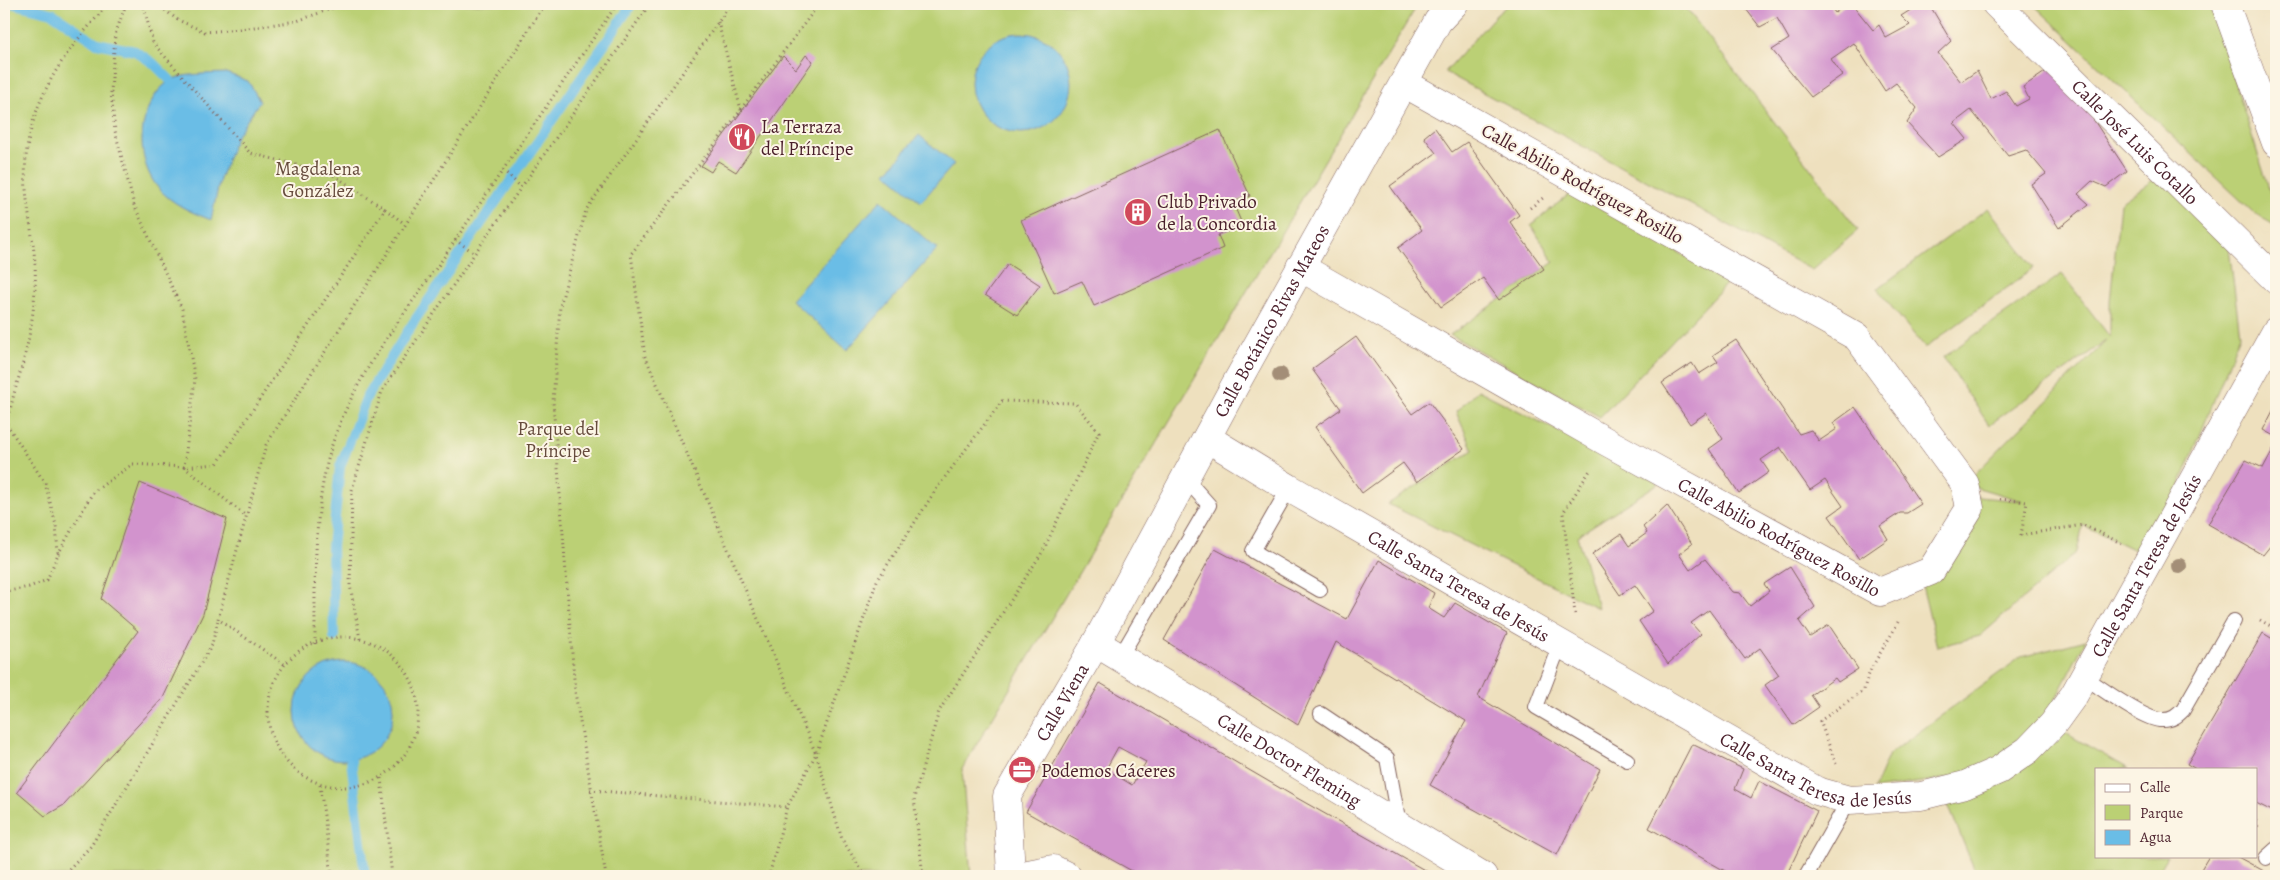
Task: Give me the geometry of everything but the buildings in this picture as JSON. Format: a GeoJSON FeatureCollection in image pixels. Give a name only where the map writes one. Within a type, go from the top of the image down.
{"type":"FeatureCollection","features":[{"type":"Feature","properties":{"kind":"street","name":"Calle Botánico Rivas Mateos"},"geometry":{"type":"LineString","coordinates":[[1096,643],[1300,267],[1438,21],[1454,4]]}},
{"type":"Feature","properties":{"kind":"street","name":"Calle José Luis Cotallo"},"geometry":{"type":"LineString","coordinates":[[1996,4],[2276,280]]}},
{"type":"Feature","properties":{"kind":"street"},"geometry":{"type":"LineString","coordinates":[[2225,4],[2276,143]]}},
{"type":"Feature","properties":{"kind":"street","name":"Calle Abilio Rodríguez Rosillo"},"geometry":{"type":"LineString","coordinates":[[1300,267],[1607,442],[1880,592],[1931,571],[1970,508],[1965,484],[1857,338],[1404,83]]}},
{"type":"Feature","properties":{"kind":"street","name":"Calle Santa Teresa de Jesús"},"geometry":{"type":"LineString","coordinates":[[1207,438],[1289,488],[1817,792],[1849,800],[1921,796],[1965,784],[2000,770],[2028,750],[2053,724],[2084,677],[2273,342]]}},
{"type":"Feature","properties":{"kind":"street","name":"Calle Doctor Fleming"},"geometry":{"type":"LineString","coordinates":[[1096,643],[1483,876]]}},
{"type":"Feature","properties":{"kind":"street","name":"Calle Viena"},"geometry":{"type":"LineString","coordinates":[[1011,876],[1007,796],[1096,643]]}},
{"type":"Feature","properties":{"kind":"street"},"geometry":{"type":"LineString","coordinates":[[1018,876],[1053,869],[1067,876]]}},
{"type":"Feature","properties":{"kind":"lane"},"geometry":{"type":"LineString","coordinates":[[1120,657],[1209,505],[1185,478]]}},
{"type":"Feature","properties":{"kind":"lane"},"geometry":{"type":"LineString","coordinates":[[1289,488],[1253,550],[1320,590]]}},
{"type":"Feature","properties":{"kind":"lane"},"geometry":{"type":"LineString","coordinates":[[2084,677],[2145,716],[2160,721],[2173,718],[2184,710],[2234,621]]}},
{"type":"Feature","properties":{"kind":"lane"},"geometry":{"type":"LineString","coordinates":[[1560,644],[1536,708],[1626,760]]}},
{"type":"Feature","properties":{"kind":"lane"},"geometry":{"type":"LineString","coordinates":[[1321,714],[1387,758],[1399,827]]}},
{"type":"Feature","properties":{"kind":"lane"},"geometry":{"type":"LineString","coordinates":[[1811,876],[1807,874],[1849,800]]}},
{"type":"Feature","properties":{"kind":"path"},"geometry":{"type":"LineString","coordinates":[[58,554],[56,524],[44,483],[4,423],[28,344],[35,303],[35,262],[24,180],[28,143],[38,104],[54,72],[84,30],[109,4]]}},
{"type":"Feature","properties":{"kind":"path"},"geometry":{"type":"LineString","coordinates":[[126,4],[116,35],[111,92],[116,131],[134,205],[182,309],[195,379],[184,467]]}},
{"type":"Feature","properties":{"kind":"path"},"geometry":{"type":"LineString","coordinates":[[143,4],[153,43],[250,153],[332,174],[405,224]]}},
{"type":"Feature","properties":{"kind":"path"},"geometry":{"type":"LineString","coordinates":[[157,4],[178,20],[205,32],[297,21],[344,4]]}},
{"type":"Feature","properties":{"kind":"path"},"geometry":{"type":"LineString","coordinates":[[62,876],[91,846],[212,645],[266,445],[545,4]]}},
{"type":"Feature","properties":{"kind":"path"},"geometry":{"type":"LineString","coordinates":[[315,644],[315,559],[322,498],[332,445],[356,389],[455,240],[617,4]]}},
{"type":"Feature","properties":{"kind":"path"},"geometry":{"type":"LineString","coordinates":[[360,639],[350,585],[352,490],[382,391],[475,253],[650,4]]}},
{"type":"Feature","properties":{"kind":"path"},"geometry":{"type":"LineString","coordinates":[[606,876],[590,790],[576,692],[554,402],[560,306],[586,210],[730,4]]}},
{"type":"Feature","properties":{"kind":"path"},"geometry":{"type":"LineString","coordinates":[[819,4],[631,254],[645,356],[816,754],[842,839],[865,876]]}},
{"type":"Feature","properties":{"kind":"path"},"geometry":{"type":"LineString","coordinates":[[718,22],[741,110]]}},
{"type":"Feature","properties":{"kind":"path"},"geometry":{"type":"LineString","coordinates":[[503,170],[521,188]]}},
{"type":"Feature","properties":{"kind":"path"},"geometry":{"type":"LineString","coordinates":[[4,592],[29,587],[47,580],[58,554],[93,492],[133,464],[184,467],[217,464],[385,210]]}},
{"type":"Feature","properties":{"kind":"path"},"geometry":{"type":"LineString","coordinates":[[455,240],[475,253]]}},
{"type":"Feature","properties":{"kind":"path"},"geometry":{"type":"LineString","coordinates":[[770,876],[787,807],[816,754],[877,581],[938,485],[1002,401],[1075,403],[1099,432],[1043,550],[939,711],[914,798],[923,876]]}},
{"type":"Feature","properties":{"kind":"path"},"geometry":{"type":"LineString","coordinates":[[1560,644],[1575,615],[1563,514],[1607,442]]}},
{"type":"Feature","properties":{"kind":"path"},"geometry":{"type":"LineString","coordinates":[[184,467],[246,516]]}},
{"type":"Feature","properties":{"kind":"path"},"geometry":{"type":"LineString","coordinates":[[1967,496],[2027,502],[2021,535],[2083,524],[2151,558]]}},
{"type":"Feature","properties":{"kind":"path"},"geometry":{"type":"LineString","coordinates":[[1839,771],[1820,721],[1864,690],[1866,677],[1889,642],[1920,577]]}},
{"type":"Feature","properties":{"kind":"path"},"geometry":{"type":"LineString","coordinates":[[218,619],[284,664]]}},
{"type":"Feature","properties":{"kind":"path"},"geometry":{"type":"LineString","coordinates":[[2260,620],[2276,629]]}},
{"type":"Feature","properties":{"kind":"path"},"geometry":{"type":"LineString","coordinates":[[334,637],[360,639],[378,645],[399,661],[413,683],[419,709],[416,735],[401,761],[381,778],[359,787],[320,784],[295,771],[278,752],[267,715],[271,687],[284,664],[304,647],[334,637]]}},
{"type":"Feature","properties":{"kind":"path"},"geometry":{"type":"LineString","coordinates":[[381,778],[392,876]]}},
{"type":"Feature","properties":{"kind":"path"},"geometry":{"type":"LineString","coordinates":[[320,784],[332,876]]}},
{"type":"Feature","properties":{"kind":"path"},"geometry":{"type":"LineString","coordinates":[[590,790],[787,807]]}},
{"type":"Feature","properties":{"kind":"green space","name":"Parque del Príncipe"},"geometry":{"type":"Polygon","coordinates":[[[4,4],[1418,4],[962,769],[971,876],[4,876],[4,4]]]}},
{"type":"Feature","properties":{"kind":"green space"},"geometry":{"type":"Polygon","coordinates":[[[1509,4],[1683,4],[1858,230],[1812,270],[1445,72],[1495,16],[1509,4]]]}},
{"type":"Feature","properties":{"kind":"green space"},"geometry":{"type":"Polygon","coordinates":[[[2033,4],[2210,4],[2276,211],[2276,226],[2255,214],[2033,4]]]}},
{"type":"Feature","properties":{"kind":"green space"},"geometry":{"type":"Polygon","coordinates":[[[2166,171],[2227,231],[2240,335],[2151,558],[2083,525],[2077,552],[1980,636],[1937,647],[1920,577],[1967,496],[2023,501],[1965,484],[2107,340],[1989,425],[1943,357],[2062,274],[2110,337],[2110,302],[2120,203],[2166,171]]]}},
{"type":"Feature","properties":{"kind":"green space"},"geometry":{"type":"Polygon","coordinates":[[[1572,192],[1729,281],[1600,417],[1450,335],[1554,262],[1531,225],[1572,192]]]}},
{"type":"Feature","properties":{"kind":"green space"},"geometry":{"type":"Polygon","coordinates":[[[1988,208],[2034,268],[1925,348],[1877,289],[1988,208]]]}},
{"type":"Feature","properties":{"kind":"green space"},"geometry":{"type":"Polygon","coordinates":[[[1478,390],[1659,483],[1577,536],[1598,608],[1388,504],[1473,450],[1456,412],[1478,390]]]}},
{"type":"Feature","properties":{"kind":"green space"},"geometry":{"type":"Polygon","coordinates":[[[2086,640],[2044,721],[2127,768],[2095,768],[2095,858],[2167,858],[2156,876],[1977,876],[1942,790],[1948,778],[1874,789],[1889,754],[2021,657],[2086,640]]]}},
{"type":"Feature","properties":{"kind":"water"},"geometry":{"type":"Polygon","coordinates":[[[1021,33],[1040,37],[1056,48],[1067,64],[1071,83],[1067,102],[1056,118],[1040,129],[1021,133],[1002,129],[986,118],[975,102],[971,83],[975,64],[986,48],[1002,37],[1021,33]]]}},
{"type":"Feature","properties":{"kind":"water"},"geometry":{"type":"Polygon","coordinates":[[[226,73],[248,81],[260,101],[236,137],[220,179],[211,220],[175,203],[154,182],[147,168],[143,153],[142,136],[144,120],[150,105],[158,92],[169,81],[188,75],[226,73]]]}},
{"type":"Feature","properties":{"kind":"water"},"geometry":{"type":"Polygon","coordinates":[[[919,135],[954,164],[921,202],[886,173],[919,135]]]}},
{"type":"Feature","properties":{"kind":"water"},"geometry":{"type":"Polygon","coordinates":[[[881,200],[937,249],[847,350],[791,300],[881,200]]]}},
{"type":"Feature","properties":{"kind":"water"},"geometry":{"type":"Polygon","coordinates":[[[344,662],[363,666],[378,677],[389,692],[393,711],[389,730],[378,745],[363,756],[344,760],[325,756],[310,745],[299,730],[295,711],[299,692],[310,677],[325,666],[344,662]]]}},
{"type":"Feature","properties":{"kind":"waterway"},"geometry":{"type":"LineString","coordinates":[[14,4],[52,13],[97,43],[135,51],[153,63],[170,80]]}},
{"type":"Feature","properties":{"kind":"waterway"},"geometry":{"type":"LineString","coordinates":[[334,637],[332,547],[340,467],[367,396],[415,320],[632,4]]}},
{"type":"Feature","properties":{"kind":"waterway"},"geometry":{"type":"LineString","coordinates":[[351,760],[365,876]]}},
{"type":"Feature","properties":{"kind":"place","name":"La Terraza del Príncipe"},"geometry":{"type":"Point","coordinates":[742,137]}},
{"type":"Feature","properties":{"kind":"place","name":"Club Privado de la Concordia"},"geometry":{"type":"Point","coordinates":[1138,212]}},
{"type":"Feature","properties":{"kind":"place","name":"Podemos Cáceres"},"geometry":{"type":"Point","coordinates":[1022,770]}},
{"type":"Feature","properties":{"kind":"park label","name":"Magdalena González"},"geometry":{"type":"Point","coordinates":[318,179]}}]}
